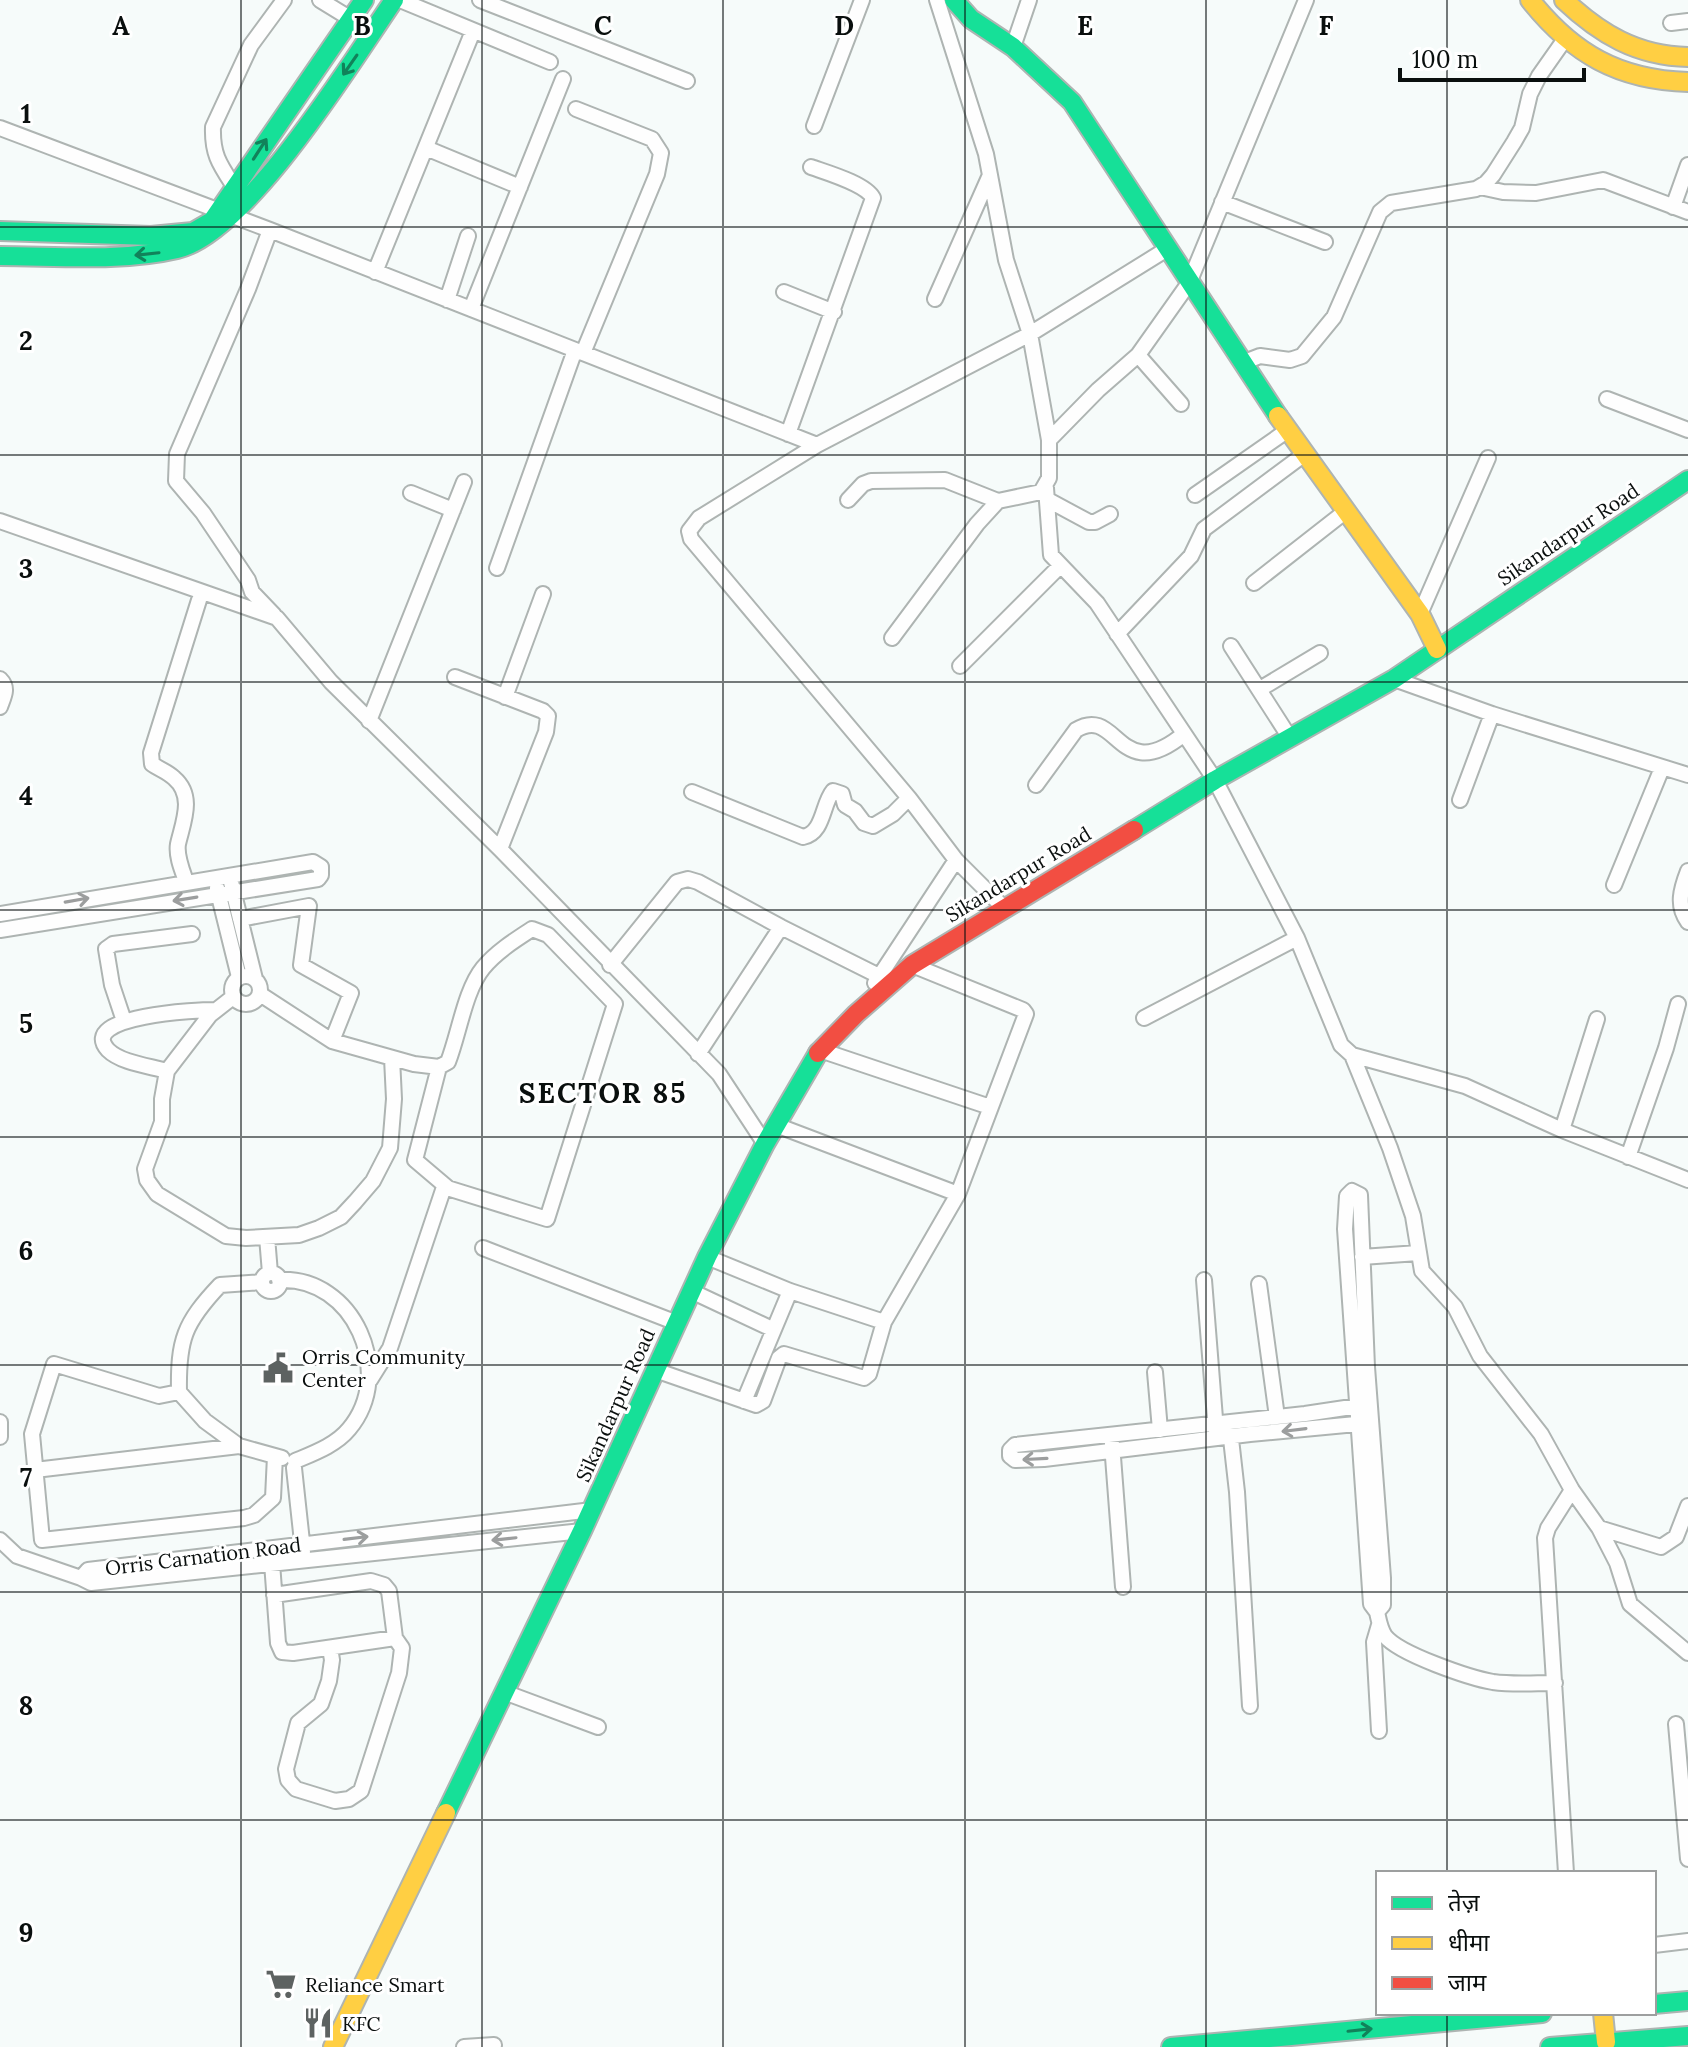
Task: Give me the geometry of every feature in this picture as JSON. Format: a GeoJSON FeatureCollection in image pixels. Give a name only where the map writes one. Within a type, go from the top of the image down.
{"type":"FeatureCollection","features":[{"type":"Feature","properties":{"kind":"street"},"geometry":{"type":"LineString","coordinates":[[235,188],[216,160],[213,127],[251,45],[284,0]]}},
{"type":"Feature","properties":{"kind":"street"},"geometry":{"type":"LineString","coordinates":[[320,0],[351,19]]}},
{"type":"Feature","properties":{"kind":"street"},"geometry":{"type":"LineString","coordinates":[[0,231],[151,236],[193,232],[226,214],[235,188],[364,0]]}},
{"type":"Feature","properties":{"kind":"street"},"geometry":{"type":"LineString","coordinates":[[0,256],[142,255],[179,249],[201,240],[298,139],[394,0]]}},
{"type":"Feature","properties":{"kind":"street"},"geometry":{"type":"LineString","coordinates":[[400,0],[550,62]]}},
{"type":"Feature","properties":{"kind":"street"},"geometry":{"type":"LineString","coordinates":[[480,0],[687,81]]}},
{"type":"Feature","properties":{"kind":"street"},"geometry":{"type":"LineString","coordinates":[[814,126],[862,0]]}},
{"type":"Feature","properties":{"kind":"street"},"geometry":{"type":"LineString","coordinates":[[937,0],[986,154],[1006,260],[1030,334],[1049,440],[1047,494],[1051,555],[1097,603],[1215,780],[1297,938],[1341,1045],[1352,1055],[1390,1148],[1413,1216],[1422,1271],[1455,1307],[1480,1356],[1541,1434],[1572,1490],[1599,1528],[1617,1563],[1630,1604],[1688,1653]]}},
{"type":"Feature","properties":{"kind":"street"},"geometry":{"type":"LineString","coordinates":[[1013,47],[1029,0]]}},
{"type":"Feature","properties":{"kind":"street"},"geometry":{"type":"LineString","coordinates":[[1049,440],[1138,355],[1189,283],[1306,0]]}},
{"type":"Feature","properties":{"kind":"street"},"geometry":{"type":"LineString","coordinates":[[1530,0],[1565,39],[1617,71],[1642,79],[1688,82]]}},
{"type":"Feature","properties":{"kind":"street"},"geometry":{"type":"LineString","coordinates":[[1564,0],[1596,28],[1622,45],[1651,54],[1688,57]]}},
{"type":"Feature","properties":{"kind":"street"},"geometry":{"type":"LineString","coordinates":[[958,2],[971,19],[1013,47],[1072,102],[1242,363],[1420,614],[1437,649]]}},
{"type":"Feature","properties":{"kind":"street"},"geometry":{"type":"LineString","coordinates":[[1671,23],[1688,21]]}},
{"type":"Feature","properties":{"kind":"street"},"geometry":{"type":"LineString","coordinates":[[375,272],[473,31]]}},
{"type":"Feature","properties":{"kind":"street"},"geometry":{"type":"LineString","coordinates":[[1480,187],[1493,175],[1514,142],[1522,128],[1530,94],[1565,39]]}},
{"type":"Feature","properties":{"kind":"street"},"geometry":{"type":"LineString","coordinates":[[471,309],[563,79]]}},
{"type":"Feature","properties":{"kind":"street"},"geometry":{"type":"LineString","coordinates":[[497,568],[579,352],[657,174],[661,153],[652,139],[576,109]]}},
{"type":"Feature","properties":{"kind":"street"},"geometry":{"type":"LineString","coordinates":[[0,128],[270,230],[817,445]]}},
{"type":"Feature","properties":{"kind":"street"},"geometry":{"type":"LineString","coordinates":[[426,148],[520,187]]}},
{"type":"Feature","properties":{"kind":"street"},"geometry":{"type":"LineString","coordinates":[[1673,207],[1688,165]]}},
{"type":"Feature","properties":{"kind":"street"},"geometry":{"type":"LineString","coordinates":[[788,434],[873,198],[861,187],[811,167]]}},
{"type":"Feature","properties":{"kind":"street"},"geometry":{"type":"LineString","coordinates":[[935,299],[990,175]]}},
{"type":"Feature","properties":{"kind":"street"},"geometry":{"type":"LineString","coordinates":[[1242,363],[1260,356],[1290,360],[1302,356],[1334,317],[1380,212],[1391,203],[1480,187],[1503,192],[1536,193],[1603,180],[1688,212]]}},
{"type":"Feature","properties":{"kind":"street"},"geometry":{"type":"LineString","coordinates":[[1222,202],[1325,242]]}},
{"type":"Feature","properties":{"kind":"street"},"geometry":{"type":"LineString","coordinates":[[270,230],[177,454],[176,481],[203,513],[248,580],[252,592],[331,682],[500,849],[719,1074],[765,1144]]}},
{"type":"Feature","properties":{"kind":"street"},"geometry":{"type":"LineString","coordinates":[[447,300],[468,236]]}},
{"type":"Feature","properties":{"kind":"street"},"geometry":{"type":"LineString","coordinates":[[1004,908],[956,860],[909,798],[691,539],[689,531],[699,518],[817,445],[1030,334],[1167,249]]}},
{"type":"Feature","properties":{"kind":"street"},"geometry":{"type":"LineString","coordinates":[[784,292],[834,312]]}},
{"type":"Feature","properties":{"kind":"street"},"geometry":{"type":"LineString","coordinates":[[1138,355],[1181,404]]}},
{"type":"Feature","properties":{"kind":"street"},"geometry":{"type":"LineString","coordinates":[[1607,399],[1688,430]]}},
{"type":"Feature","properties":{"kind":"street"},"geometry":{"type":"LineString","coordinates":[[1195,495],[1288,430]]}},
{"type":"Feature","properties":{"kind":"street"},"geometry":{"type":"LineString","coordinates":[[1117,634],[1191,556],[1204,529],[1306,453]]}},
{"type":"Feature","properties":{"kind":"street"},"geometry":{"type":"LineString","coordinates":[[1420,614],[1488,458]]}},
{"type":"Feature","properties":{"kind":"street"},"geometry":{"type":"LineString","coordinates":[[848,500],[863,484],[871,481],[929,479],[945,480],[998,501],[1047,494],[1089,522],[1110,514]]}},
{"type":"Feature","properties":{"kind":"street","name":"Sikandarpur Road"},"geometry":{"type":"LineString","coordinates":[[333,2047],[592,1510],[707,1257],[765,1144],[820,1050],[912,965],[1215,780],[1394,679],[1688,480]]}},
{"type":"Feature","properties":{"kind":"street"},"geometry":{"type":"LineString","coordinates":[[369,721],[464,482]]}},
{"type":"Feature","properties":{"kind":"street"},"geometry":{"type":"LineString","coordinates":[[411,493],[453,510]]}},
{"type":"Feature","properties":{"kind":"street"},"geometry":{"type":"LineString","coordinates":[[892,638],[977,524],[998,501]]}},
{"type":"Feature","properties":{"kind":"street"},"geometry":{"type":"LineString","coordinates":[[1254,583],[1346,511]]}},
{"type":"Feature","properties":{"kind":"street"},"geometry":{"type":"LineString","coordinates":[[0,521],[277,618]]}},
{"type":"Feature","properties":{"kind":"street"},"geometry":{"type":"LineString","coordinates":[[960,666],[1060,566]]}},
{"type":"Feature","properties":{"kind":"street"},"geometry":{"type":"LineString","coordinates":[[505,697],[543,594]]}},
{"type":"Feature","properties":{"kind":"street"},"geometry":{"type":"LineString","coordinates":[[186,881],[178,859],[178,844],[185,826],[186,802],[175,778],[152,764],[151,753],[199,600]]}},
{"type":"Feature","properties":{"kind":"street"},"geometry":{"type":"LineString","coordinates":[[1231,646],[1290,738]]}},
{"type":"Feature","properties":{"kind":"street"},"geometry":{"type":"LineString","coordinates":[[1260,689],[1320,653]]}},
{"type":"Feature","properties":{"kind":"street"},"geometry":{"type":"LineString","coordinates":[[455,677],[543,711],[548,721],[500,849]]}},
{"type":"Feature","properties":{"kind":"street"},"geometry":{"type":"LineString","coordinates":[[0,679],[6,692],[0,707]]}},
{"type":"Feature","properties":{"kind":"street"},"geometry":{"type":"LineString","coordinates":[[1394,679],[1492,714],[1688,775]]}},
{"type":"Feature","properties":{"kind":"street"},"geometry":{"type":"LineString","coordinates":[[1460,800],[1492,714]]}},
{"type":"Feature","properties":{"kind":"street"},"geometry":{"type":"LineString","coordinates":[[1036,785],[1076,730],[1085,725],[1105,727],[1127,748],[1141,754],[1166,749],[1184,734]]}},
{"type":"Feature","properties":{"kind":"street"},"geometry":{"type":"LineString","coordinates":[[1614,885],[1662,768]]}},
{"type":"Feature","properties":{"kind":"street"},"geometry":{"type":"LineString","coordinates":[[692,792],[803,837],[811,835],[817,828],[833,791],[842,794],[847,807],[855,811],[867,826],[873,826],[893,814],[909,798]]}},
{"type":"Feature","properties":{"kind":"street"},"geometry":{"type":"LineString","coordinates":[[856,1014],[956,860]]}},
{"type":"Feature","properties":{"kind":"street"},"geometry":{"type":"LineString","coordinates":[[0,914],[222,875],[313,862],[321,867],[318,879],[0,930]]}},
{"type":"Feature","properties":{"kind":"street"},"geometry":{"type":"LineString","coordinates":[[1688,871],[1681,890],[1680,906],[1688,922]]}},
{"type":"Feature","properties":{"kind":"street"},"geometry":{"type":"LineString","coordinates":[[222,875],[239,977],[231,990],[233,997],[244,1004],[256,1000],[260,986],[255,979],[240,919],[226,893]]}},
{"type":"Feature","properties":{"kind":"street"},"geometry":{"type":"LineString","coordinates":[[610,965],[677,882],[688,879],[879,976]]}},
{"type":"Feature","properties":{"kind":"street"},"geometry":{"type":"LineString","coordinates":[[240,919],[309,906],[301,965],[351,993],[332,1041]]}},
{"type":"Feature","properties":{"kind":"street"},"geometry":{"type":"LineString","coordinates":[[698,1054],[781,927]]}},
{"type":"Feature","properties":{"kind":"street"},"geometry":{"type":"LineString","coordinates":[[260,994],[332,1041],[414,1064],[439,1067],[448,1062],[482,969],[513,941],[532,929],[548,935],[615,1004],[547,1219],[448,1188],[415,1160],[439,1067]]}},
{"type":"Feature","properties":{"kind":"street"},"geometry":{"type":"LineString","coordinates":[[124,1021],[112,985],[106,949],[113,944],[192,934]]}},
{"type":"Feature","properties":{"kind":"street"},"geometry":{"type":"LineString","coordinates":[[1144,1018],[1297,938]]}},
{"type":"Feature","properties":{"kind":"street"},"geometry":{"type":"LineString","coordinates":[[655,1370],[756,1405],[763,1401],[779,1358],[784,1354],[866,1378],[884,1322],[958,1194],[1026,1012],[912,965]]}},
{"type":"Feature","properties":{"kind":"street"},"geometry":{"type":"LineString","coordinates":[[239,977],[255,979]]}},
{"type":"Feature","properties":{"kind":"street"},"geometry":{"type":"LineString","coordinates":[[233,997],[215,1010],[182,1048],[167,1071],[162,1122],[145,1169],[147,1180],[157,1194],[226,1236],[299,1235],[341,1217],[373,1181],[390,1148],[394,1099],[392,1058]]}},
{"type":"Feature","properties":{"kind":"street"},"geometry":{"type":"LineString","coordinates":[[1628,1157],[1678,1004]]}},
{"type":"Feature","properties":{"kind":"street"},"geometry":{"type":"LineString","coordinates":[[167,1071],[109,1051],[104,1043],[110,1027],[124,1021],[186,1010],[215,1010]]}},
{"type":"Feature","properties":{"kind":"street"},"geometry":{"type":"LineString","coordinates":[[1562,1130],[1597,1019]]}},
{"type":"Feature","properties":{"kind":"street"},"geometry":{"type":"LineString","coordinates":[[820,1050],[990,1107]]}},
{"type":"Feature","properties":{"kind":"street"},"geometry":{"type":"LineString","coordinates":[[1352,1055],[1465,1086],[1562,1130],[1688,1180]]}},
{"type":"Feature","properties":{"kind":"street"},"geometry":{"type":"LineString","coordinates":[[776,1125],[958,1194]]}},
{"type":"Feature","properties":{"kind":"street"},"geometry":{"type":"LineString","coordinates":[[370,1380],[390,1348],[444,1187],[448,1188]]}},
{"type":"Feature","properties":{"kind":"street"},"geometry":{"type":"LineString","coordinates":[[1363,1405],[1360,1195],[1352,1191],[1347,1196],[1345,1229],[1363,1405],[1383,1578],[1383,1605],[1374,1642],[1379,1731]]}},
{"type":"Feature","properties":{"kind":"street"},"geometry":{"type":"LineString","coordinates":[[267,1237],[270,1279]]}},
{"type":"Feature","properties":{"kind":"street"},"geometry":{"type":"LineString","coordinates":[[483,1248],[677,1323]]}},
{"type":"Feature","properties":{"kind":"street"},"geometry":{"type":"LineString","coordinates":[[1362,1257],[1418,1253]]}},
{"type":"Feature","properties":{"kind":"street"},"geometry":{"type":"LineString","coordinates":[[707,1257],[790,1291],[884,1322]]}},
{"type":"Feature","properties":{"kind":"street"},"geometry":{"type":"LineString","coordinates":[[270,1279],[292,1279],[319,1286],[348,1312],[367,1345],[370,1380],[365,1401],[348,1430],[324,1449],[286,1462],[239,1446],[205,1421],[179,1392],[179,1359],[185,1329],[201,1305],[221,1284],[270,1279]]}},
{"type":"Feature","properties":{"kind":"street"},"geometry":{"type":"LineString","coordinates":[[1204,1280],[1223,1431],[1237,1492],[1250,1706]]}},
{"type":"Feature","properties":{"kind":"street"},"geometry":{"type":"LineString","coordinates":[[1259,1284],[1277,1417]]}},
{"type":"Feature","properties":{"kind":"street"},"geometry":{"type":"LineString","coordinates":[[691,1291],[772,1329]]}},
{"type":"Feature","properties":{"kind":"street"},"geometry":{"type":"LineString","coordinates":[[744,1401],[790,1291]]}},
{"type":"Feature","properties":{"kind":"street"},"geometry":{"type":"LineString","coordinates":[[179,1392],[159,1396],[54,1364],[32,1434],[42,1540],[244,1518],[262,1509],[273,1498],[286,1462]]}},
{"type":"Feature","properties":{"kind":"street"},"geometry":{"type":"LineString","coordinates":[[1155,1372],[1160,1430]]}},
{"type":"Feature","properties":{"kind":"street"},"geometry":{"type":"LineString","coordinates":[[1363,1405],[1277,1417],[1223,1431],[1113,1451],[1044,1459],[1015,1460],[1010,1456],[1011,1447],[1015,1445],[1111,1434],[1160,1430],[1223,1431],[1365,1423]]}},
{"type":"Feature","properties":{"kind":"street"},"geometry":{"type":"LineString","coordinates":[[0,1422],[0,1437]]}},
{"type":"Feature","properties":{"kind":"street"},"geometry":{"type":"LineString","coordinates":[[1111,1434],[1123,1587]]}},
{"type":"Feature","properties":{"kind":"street"},"geometry":{"type":"LineString","coordinates":[[35,1470],[239,1446]]}},
{"type":"Feature","properties":{"kind":"street"},"geometry":{"type":"LineString","coordinates":[[286,1462],[298,1553]]}},
{"type":"Feature","properties":{"kind":"street"},"geometry":{"type":"LineString","coordinates":[[1566,1871],[1545,1538],[1572,1490]]}},
{"type":"Feature","properties":{"kind":"street"},"geometry":{"type":"LineString","coordinates":[[1599,1528],[1661,1547],[1676,1537],[1688,1506]]}},
{"type":"Feature","properties":{"kind":"street","name":"Orris Carnation Road"},"geometry":{"type":"LineString","coordinates":[[582,1531],[298,1553],[88,1570],[81,1578],[91,1583],[272,1563],[298,1553],[592,1510]]}},
{"type":"Feature","properties":{"kind":"street"},"geometry":{"type":"LineString","coordinates":[[0,1540],[17,1556],[81,1578]]}},
{"type":"Feature","properties":{"kind":"street"},"geometry":{"type":"LineString","coordinates":[[272,1563],[278,1643],[282,1652],[395,1638]]}},
{"type":"Feature","properties":{"kind":"street"},"geometry":{"type":"LineString","coordinates":[[274,1595],[371,1581],[384,1585],[389,1591],[395,1638],[402,1648],[399,1673],[361,1791],[349,1799],[335,1801],[296,1789],[288,1780],[286,1769],[298,1723],[321,1704],[332,1660],[330,1648]]}},
{"type":"Feature","properties":{"kind":"street"},"geometry":{"type":"LineString","coordinates":[[1378,1619],[1386,1638],[1395,1644],[1475,1678],[1513,1684],[1555,1683]]}},
{"type":"Feature","properties":{"kind":"street"},"geometry":{"type":"LineString","coordinates":[[504,1692],[598,1727]]}},
{"type":"Feature","properties":{"kind":"street"},"geometry":{"type":"LineString","coordinates":[[1676,1724],[1688,1859]]}},
{"type":"Feature","properties":{"kind":"street"},"geometry":{"type":"LineString","coordinates":[[1656,1945],[1688,1941]]}},
{"type":"Feature","properties":{"kind":"street"},"geometry":{"type":"LineString","coordinates":[[1656,2004],[1688,2001]]}},
{"type":"Feature","properties":{"kind":"street"},"geometry":{"type":"LineString","coordinates":[[1171,2047],[1520,2015]]}},
{"type":"Feature","properties":{"kind":"street"},"geometry":{"type":"LineString","coordinates":[[1603,2015],[1606,2042]]}},
{"type":"Feature","properties":{"kind":"street"},"geometry":{"type":"LineString","coordinates":[[1550,2047],[1606,2042],[1656,2043],[1688,2036]]}},
{"type":"Feature","properties":{"kind":"street"},"geometry":{"type":"LineString","coordinates":[[464,2047],[494,2045]]}},
{"type":"Feature","properties":{"kind":"traffic: fast"},"geometry":{"type":"LineString","coordinates":[[0,231],[151,236],[193,232],[212,221],[364,0]]}},
{"type":"Feature","properties":{"kind":"traffic: fast"},"geometry":{"type":"LineString","coordinates":[[0,256],[134,256],[177,249],[205,236],[235,212],[296,141],[394,0]]}},
{"type":"Feature","properties":{"kind":"traffic: fast"},"geometry":{"type":"LineString","coordinates":[[954,0],[971,19],[1013,47],[1072,102],[1278,416]]}},
{"type":"Feature","properties":{"kind":"traffic: fast"},"geometry":{"type":"LineString","coordinates":[[1134,830],[1215,780],[1394,679],[1688,480]]}},
{"type":"Feature","properties":{"kind":"traffic: fast"},"geometry":{"type":"LineString","coordinates":[[446,1813],[582,1531],[707,1257],[765,1144],[818,1053]]}},
{"type":"Feature","properties":{"kind":"traffic: fast"},"geometry":{"type":"LineString","coordinates":[[1656,2004],[1688,2001]]}},
{"type":"Feature","properties":{"kind":"traffic: fast"},"geometry":{"type":"LineString","coordinates":[[1171,2047],[1520,2015]]}},
{"type":"Feature","properties":{"kind":"traffic: fast"},"geometry":{"type":"LineString","coordinates":[[1550,2047],[1688,2036]]}},
{"type":"Feature","properties":{"kind":"traffic: slow"},"geometry":{"type":"LineString","coordinates":[[1530,0],[1563,35],[1599,60],[1640,76],[1688,82]]}},
{"type":"Feature","properties":{"kind":"traffic: slow"},"geometry":{"type":"LineString","coordinates":[[1564,0],[1591,23],[1620,41],[1652,52],[1688,57]]}},
{"type":"Feature","properties":{"kind":"traffic: slow"},"geometry":{"type":"LineString","coordinates":[[1278,416],[1420,614],[1437,649]]}},
{"type":"Feature","properties":{"kind":"traffic: slow"},"geometry":{"type":"LineString","coordinates":[[333,2047],[446,1813]]}},
{"type":"Feature","properties":{"kind":"traffic: slow"},"geometry":{"type":"LineString","coordinates":[[1603,2015],[1606,2042]]}},
{"type":"Feature","properties":{"kind":"traffic: jam"},"geometry":{"type":"LineString","coordinates":[[818,1053],[856,1014],[912,965],[1134,830]]}},
{"type":"Feature","properties":{"kind":"place","name":"Orris Community Center"},"geometry":{"type":"Point","coordinates":[278,1368]}},
{"type":"Feature","properties":{"kind":"place","name":"Reliance Smart"},"geometry":{"type":"Point","coordinates":[281,1984]}},
{"type":"Feature","properties":{"kind":"place","name":"KFC"},"geometry":{"type":"Point","coordinates":[318,2023]}},
{"type":"Feature","properties":{"kind":"district","name":"SECTOR 85"},"geometry":{"type":"Point","coordinates":[603,1093]}}]}
